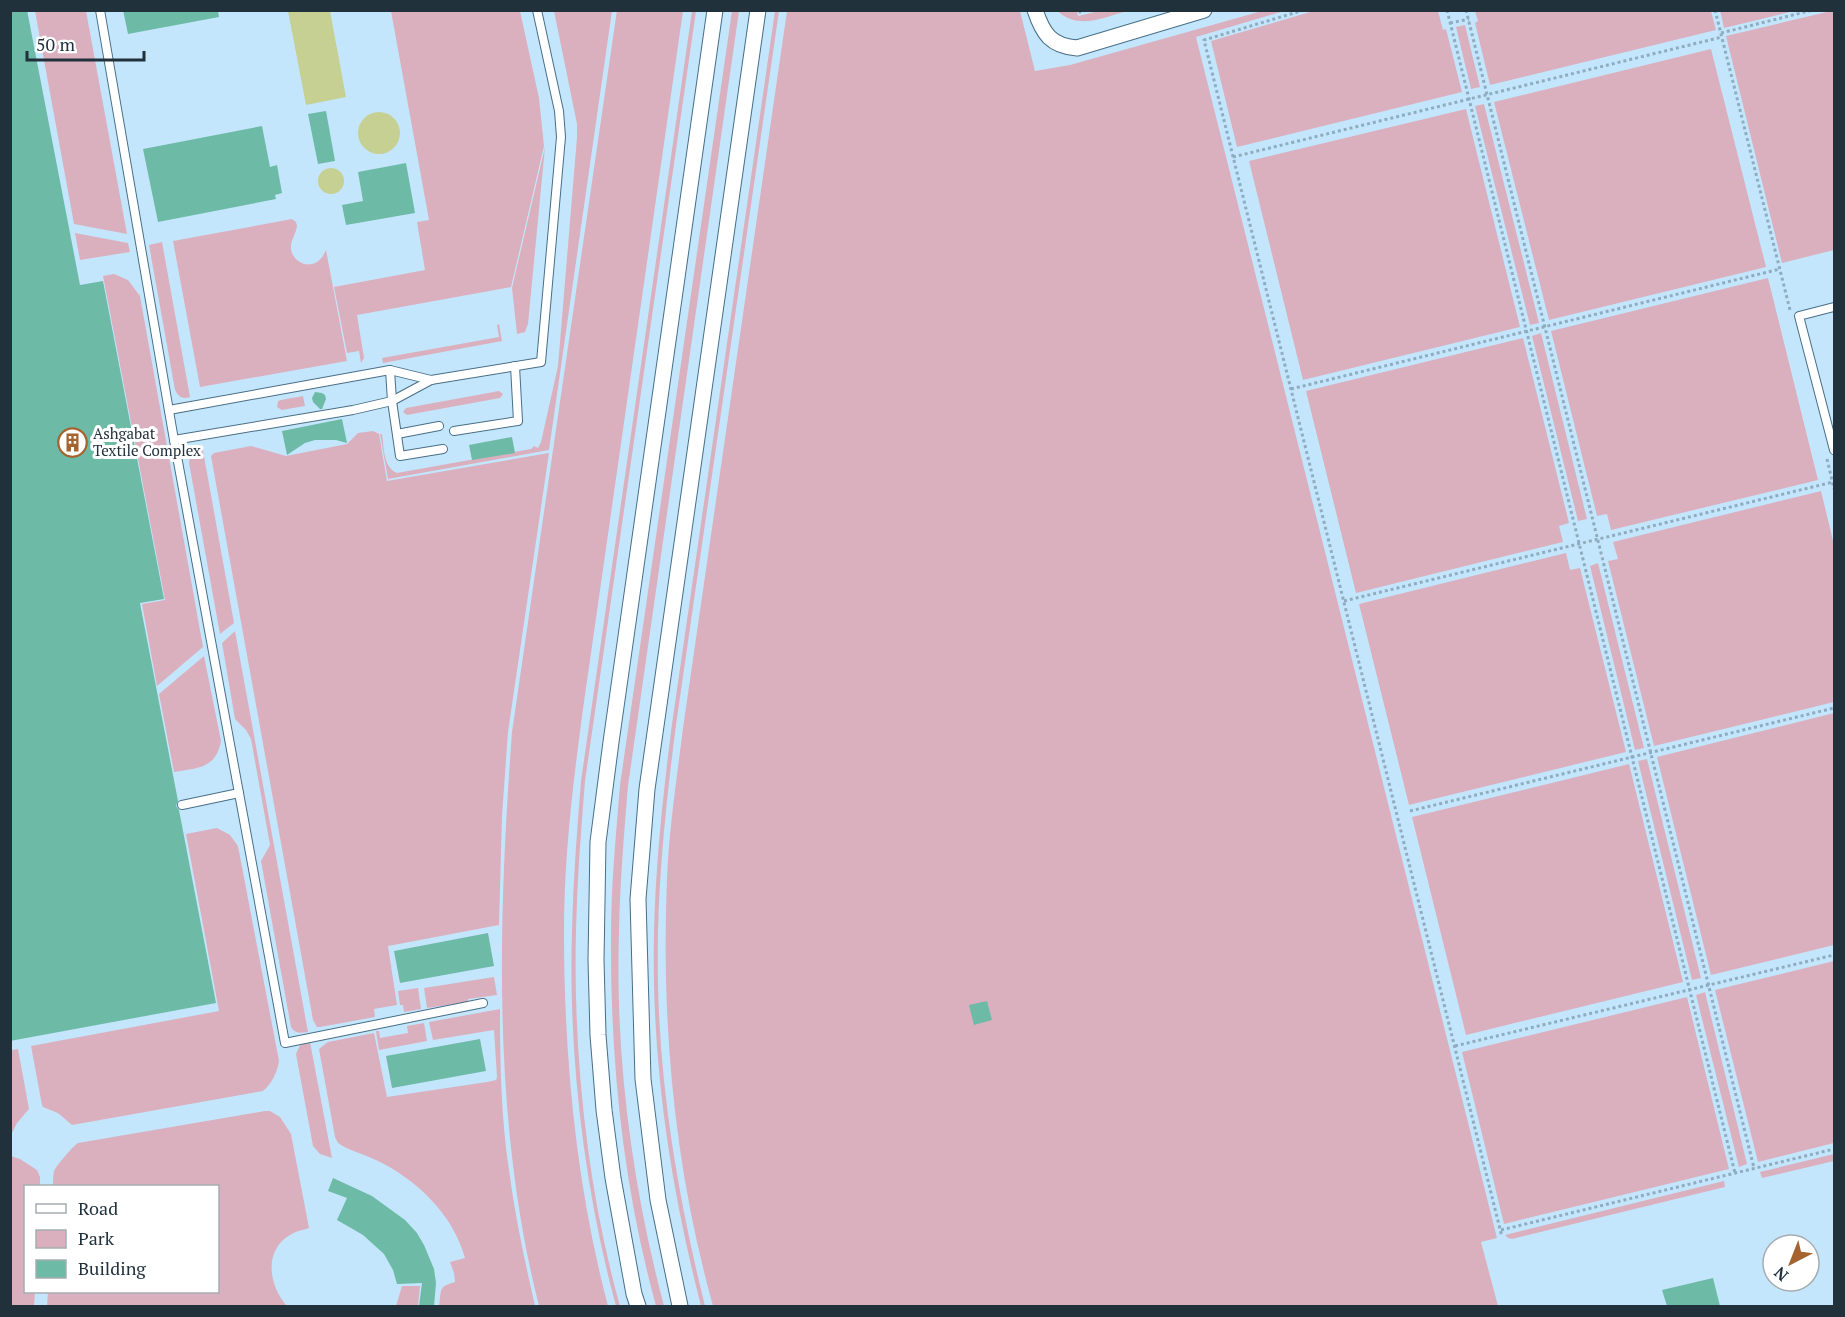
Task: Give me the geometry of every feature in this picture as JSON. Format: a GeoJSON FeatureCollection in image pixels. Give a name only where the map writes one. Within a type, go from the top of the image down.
{"type":"FeatureCollection","features":[{"type":"Feature","properties":{"kind":"street"},"geometry":{"type":"LineString","coordinates":[[638,1306],[613,1178],[603,1110],[596,960],[598,842],[715,10]]}},
{"type":"Feature","properties":{"kind":"street"},"geometry":{"type":"LineString","coordinates":[[680,1306],[658,1200],[643,1079],[638,899],[647,789],[759,10]]}},
{"type":"Feature","properties":{"kind":"street"},"geometry":{"type":"LineString","coordinates":[[1035,10],[1041,28],[1052,40],[1064,47],[1077,48],[1204,10]]}},
{"type":"Feature","properties":{"kind":"lane"},"geometry":{"type":"LineString","coordinates":[[100,10],[174,440],[285,1043],[483,1003]]}},
{"type":"Feature","properties":{"kind":"lane"},"geometry":{"type":"LineString","coordinates":[[174,440],[353,410],[392,401],[431,380],[542,362],[561,137],[559,111],[537,10]]}},
{"type":"Feature","properties":{"kind":"lane"},"geometry":{"type":"LineString","coordinates":[[1834,307],[1799,316],[1834,450]]}},
{"type":"Feature","properties":{"kind":"lane"},"geometry":{"type":"LineString","coordinates":[[454,431],[518,421],[515,366]]}},
{"type":"Feature","properties":{"kind":"lane"},"geometry":{"type":"LineString","coordinates":[[169,410],[390,370],[431,380]]}},
{"type":"Feature","properties":{"kind":"lane"},"geometry":{"type":"LineString","coordinates":[[390,370],[392,401],[401,457],[443,449]]}},
{"type":"Feature","properties":{"kind":"lane"},"geometry":{"type":"LineString","coordinates":[[397,434],[439,426]]}},
{"type":"Feature","properties":{"kind":"lane"},"geometry":{"type":"LineString","coordinates":[[182,805],[239,794]]}},
{"type":"Feature","properties":{"kind":"path"},"geometry":{"type":"LineString","coordinates":[[1080,10],[1080,12],[1086,10]]}},
{"type":"Feature","properties":{"kind":"path"},"geometry":{"type":"LineString","coordinates":[[1304,10],[1204,40],[1503,1237]]}},
{"type":"Feature","properties":{"kind":"path"},"geometry":{"type":"LineString","coordinates":[[1447,10],[1735,1173]]}},
{"type":"Feature","properties":{"kind":"path"},"geometry":{"type":"LineString","coordinates":[[1466,10],[1754,1168]]}},
{"type":"Feature","properties":{"kind":"path"},"geometry":{"type":"LineString","coordinates":[[1715,10],[1791,314]]}},
{"type":"Feature","properties":{"kind":"path"},"geometry":{"type":"LineString","coordinates":[[1233,157],[1813,10]]}},
{"type":"Feature","properties":{"kind":"path"},"geometry":{"type":"LineString","coordinates":[[1450,23],[1468,19]]}},
{"type":"Feature","properties":{"kind":"path"},"geometry":{"type":"LineString","coordinates":[[1291,389],[1780,269]]}},
{"type":"Feature","properties":{"kind":"path"},"geometry":{"type":"LineString","coordinates":[[1824,448],[1834,489]]}},
{"type":"Feature","properties":{"kind":"path"},"geometry":{"type":"LineString","coordinates":[[1344,601],[1833,482]]}},
{"type":"Feature","properties":{"kind":"path"},"geometry":{"type":"LineString","coordinates":[[1410,811],[1834,708]]}},
{"type":"Feature","properties":{"kind":"path"},"geometry":{"type":"LineString","coordinates":[[1455,1046],[1834,955]]}},
{"type":"Feature","properties":{"kind":"path"},"geometry":{"type":"LineString","coordinates":[[1501,1230],[1834,1149]]}},
{"type":"Feature","properties":{"kind":"green space"},"geometry":{"type":"Polygon","coordinates":[[[617,10],[683,11],[583,709],[567,848],[564,932],[569,1073],[580,1167],[608,1306],[539,1306],[524,1236],[513,1165],[506,1093],[502,948],[507,804],[512,732],[617,10]]]}},
{"type":"Feature","properties":{"kind":"green space"},"geometry":{"type":"Polygon","coordinates":[[[1317,10],[1438,11],[1443,30],[1446,29],[1462,92],[1237,147],[1211,41],[1317,10]]]}},
{"type":"Feature","properties":{"kind":"green space"},"geometry":{"type":"Polygon","coordinates":[[[1720,10],[1794,10],[1794,11],[1724,28],[1720,10]]]}},
{"type":"Feature","properties":{"kind":"green space"},"geometry":{"type":"Polygon","coordinates":[[[35,11],[86,11],[127,234],[74,224],[35,11]]]}},
{"type":"Feature","properties":{"kind":"green space"},"geometry":{"type":"Polygon","coordinates":[[[391,11],[520,11],[539,98],[544,146],[511,287],[357,315],[364,358],[361,363],[359,351],[347,353],[334,287],[425,270],[417,222],[429,220],[391,11]]]}},
{"type":"Feature","properties":{"kind":"green space"},"geometry":{"type":"Polygon","coordinates":[[[554,11],[612,11],[549,450],[388,479],[380,434],[382,434],[389,466],[397,473],[531,449],[534,446],[538,448],[541,442],[558,366],[577,137],[577,124],[554,11]]]}},
{"type":"Feature","properties":{"kind":"green space"},"geometry":{"type":"Polygon","coordinates":[[[692,11],[696,11],[585,781],[578,875],[577,1025],[584,1120],[599,1215],[620,1306],[616,1306],[595,1215],[576,1072],[571,977],[574,875],[581,781],[692,11]]]}},
{"type":"Feature","properties":{"kind":"green space"},"geometry":{"type":"Polygon","coordinates":[[[732,11],[739,11],[628,786],[621,877],[618,979],[623,1073],[643,1214],[664,1306],[656,1306],[627,1169],[616,1076],[611,983],[613,879],[620,785],[732,11]]]}},
{"type":"Feature","properties":{"kind":"green space"},"geometry":{"type":"Polygon","coordinates":[[[775,11],[779,11],[676,725],[660,886],[658,983],[667,1106],[679,1187],[705,1306],[701,1306],[675,1186],[658,1065],[654,983],[656,885],[672,724],[775,11]]]}},
{"type":"Feature","properties":{"kind":"green space"},"geometry":{"type":"Polygon","coordinates":[[[787,11],[1020,11],[1035,71],[1070,65],[1262,11],[1284,11],[1196,37],[1497,1238],[1481,1242],[1498,1306],[713,1306],[689,1200],[673,1093],[666,986],[668,859],[683,728],[787,11]]]}},
{"type":"Feature","properties":{"kind":"green space"},"geometry":{"type":"Polygon","coordinates":[[[1057,11],[1077,11],[1078,16],[1099,11],[1127,11],[1091,21],[1082,21],[1065,17],[1057,11]]]}},
{"type":"Feature","properties":{"kind":"green space"},"geometry":{"type":"Polygon","coordinates":[[[1475,11],[1711,11],[1716,30],[1490,85],[1475,23],[1478,21],[1475,11]]]}},
{"type":"Feature","properties":{"kind":"green space"},"geometry":{"type":"Polygon","coordinates":[[[1834,11],[1834,250],[1782,263],[1726,36],[1834,11]]]}},
{"type":"Feature","properties":{"kind":"green space"},"geometry":{"type":"Polygon","coordinates":[[[1465,25],[1480,87],[1471,89],[1456,27],[1465,25]]]}},
{"type":"Feature","properties":{"kind":"green space"},"geometry":{"type":"Polygon","coordinates":[[[1711,49],[1766,267],[1549,320],[1494,102],[1711,49]]]}},
{"type":"Feature","properties":{"kind":"green space"},"geometry":{"type":"Polygon","coordinates":[[[1484,104],[1539,323],[1530,325],[1475,106],[1484,104]]]}},
{"type":"Feature","properties":{"kind":"green space"},"geometry":{"type":"Polygon","coordinates":[[[1466,109],[1520,327],[1303,380],[1249,161],[1466,109]]]}},
{"type":"Feature","properties":{"kind":"green space"},"geometry":{"type":"Polygon","coordinates":[[[545,147],[528,324],[525,332],[517,334],[512,288],[545,147]]]}},
{"type":"Feature","properties":{"kind":"green space"},"geometry":{"type":"Polygon","coordinates":[[[292,219],[297,226],[291,249],[297,260],[305,264],[313,264],[326,250],[347,361],[200,387],[173,241],[292,219]]]}},
{"type":"Feature","properties":{"kind":"green space"},"geometry":{"type":"Polygon","coordinates":[[[75,233],[128,243],[130,252],[80,260],[75,233]]]}},
{"type":"Feature","properties":{"kind":"green space"},"geometry":{"type":"Polygon","coordinates":[[[162,242],[190,397],[188,398],[183,398],[175,390],[149,245],[162,242]]]}},
{"type":"Feature","properties":{"kind":"green space"},"geometry":{"type":"Polygon","coordinates":[[[114,274],[128,280],[140,296],[203,647],[157,686],[142,604],[165,600],[103,276],[114,274]]]}},
{"type":"Feature","properties":{"kind":"green space"},"geometry":{"type":"Polygon","coordinates":[[[1768,278],[1818,480],[1611,530],[1607,514],[1597,516],[1551,331],[1768,278]]]}},
{"type":"Feature","properties":{"kind":"green space"},"geometry":{"type":"Polygon","coordinates":[[[499,324],[502,341],[383,363],[382,358],[499,337],[497,325],[499,324]]]}},
{"type":"Feature","properties":{"kind":"green space"},"geometry":{"type":"Polygon","coordinates":[[[1541,333],[1587,519],[1578,521],[1532,336],[1541,333]]]}},
{"type":"Feature","properties":{"kind":"green space"},"geometry":{"type":"Polygon","coordinates":[[[1523,338],[1569,523],[1559,526],[1563,542],[1356,593],[1306,391],[1523,338]]]}},
{"type":"Feature","properties":{"kind":"green space"},"geometry":{"type":"Polygon","coordinates":[[[499,391],[503,394],[500,398],[407,415],[403,412],[406,408],[499,391]]]}},
{"type":"Feature","properties":{"kind":"green space"},"geometry":{"type":"Polygon","coordinates":[[[303,396],[305,406],[282,410],[277,407],[278,401],[303,396]]]}},
{"type":"Feature","properties":{"kind":"green space"},"geometry":{"type":"Polygon","coordinates":[[[373,431],[379,434],[387,481],[549,453],[508,732],[502,816],[499,925],[388,946],[397,1005],[374,1009],[375,1017],[317,1027],[313,1020],[211,456],[214,453],[251,446],[286,456],[347,444],[358,433],[373,431]]]}},
{"type":"Feature","properties":{"kind":"green space"},"geometry":{"type":"Polygon","coordinates":[[[202,445],[234,623],[220,634],[189,463],[192,452],[202,445]]]}},
{"type":"Feature","properties":{"kind":"green space"},"geometry":{"type":"Polygon","coordinates":[[[1821,491],[1834,545],[1834,702],[1654,746],[1608,561],[1618,559],[1613,542],[1821,491]]]}},
{"type":"Feature","properties":{"kind":"green space"},"geometry":{"type":"Polygon","coordinates":[[[1566,553],[1570,570],[1580,568],[1626,752],[1409,805],[1359,604],[1566,553]]]}},
{"type":"Feature","properties":{"kind":"green space"},"geometry":{"type":"Polygon","coordinates":[[[1598,563],[1644,748],[1635,750],[1590,566],[1598,563]]]}},
{"type":"Feature","properties":{"kind":"green space"},"geometry":{"type":"Polygon","coordinates":[[[235,631],[308,1032],[296,1032],[291,1027],[261,861],[270,845],[251,739],[235,719],[222,643],[235,631]]]}},
{"type":"Feature","properties":{"kind":"green space"},"geometry":{"type":"Polygon","coordinates":[[[204,656],[221,741],[215,757],[204,766],[174,772],[159,694],[204,656]]]}},
{"type":"Feature","properties":{"kind":"green space"},"geometry":{"type":"Polygon","coordinates":[[[1834,713],[1834,945],[1711,975],[1657,757],[1834,713]]]}},
{"type":"Feature","properties":{"kind":"green space"},"geometry":{"type":"Polygon","coordinates":[[[1647,759],[1701,978],[1692,980],[1638,761],[1647,759]]]}},
{"type":"Feature","properties":{"kind":"green space"},"geometry":{"type":"Polygon","coordinates":[[[1629,764],[1683,982],[1466,1035],[1412,817],[1629,764]]]}},
{"type":"Feature","properties":{"kind":"green space"},"geometry":{"type":"Polygon","coordinates":[[[217,828],[230,835],[238,846],[279,1061],[274,1078],[263,1091],[72,1125],[58,1113],[43,1107],[31,1046],[219,1011],[186,834],[217,828]]]}},
{"type":"Feature","properties":{"kind":"green space"},"geometry":{"type":"Polygon","coordinates":[[[1834,961],[1834,1143],[1758,1162],[1715,990],[1834,961]]]}},
{"type":"Feature","properties":{"kind":"green space"},"geometry":{"type":"Polygon","coordinates":[[[494,977],[497,995],[427,1008],[424,988],[494,977]]]}},
{"type":"Feature","properties":{"kind":"green space"},"geometry":{"type":"Polygon","coordinates":[[[418,988],[421,1009],[404,1012],[403,1005],[400,1005],[398,991],[418,988]]]}},
{"type":"Feature","properties":{"kind":"green space"},"geometry":{"type":"Polygon","coordinates":[[[1705,992],[1747,1164],[1739,1167],[1696,995],[1705,992]]]}},
{"type":"Feature","properties":{"kind":"green space"},"geometry":{"type":"Polygon","coordinates":[[[1687,997],[1729,1169],[1504,1224],[1462,1052],[1687,997]]]}},
{"type":"Feature","properties":{"kind":"green space"},"geometry":{"type":"Polygon","coordinates":[[[500,1009],[506,1150],[517,1222],[535,1306],[439,1306],[443,1288],[455,1282],[450,1262],[465,1258],[452,1227],[431,1200],[405,1177],[338,1143],[319,1049],[328,1042],[374,1033],[387,1097],[487,1082],[496,1080],[497,1077],[494,1030],[433,1040],[429,1022],[500,1009]]]}},
{"type":"Feature","properties":{"kind":"green space"},"geometry":{"type":"Polygon","coordinates":[[[424,1023],[427,1041],[379,1050],[376,1031],[379,1031],[380,1038],[408,1033],[407,1026],[424,1023]]]}},
{"type":"Feature","properties":{"kind":"green space"},"geometry":{"type":"Polygon","coordinates":[[[310,1042],[332,1158],[320,1154],[313,1146],[296,1054],[301,1043],[310,1042]]]}},
{"type":"Feature","properties":{"kind":"green space"},"geometry":{"type":"Polygon","coordinates":[[[18,1049],[29,1109],[17,1123],[11,1135],[11,1050],[18,1049]]]}},
{"type":"Feature","properties":{"kind":"green space"},"geometry":{"type":"Polygon","coordinates":[[[265,1111],[270,1111],[280,1117],[291,1134],[309,1228],[292,1234],[281,1242],[272,1259],[276,1289],[287,1306],[47,1306],[48,1293],[219,1293],[219,1185],[53,1185],[54,1171],[78,1143],[265,1111]]]}},
{"type":"Feature","properties":{"kind":"green space"},"geometry":{"type":"Polygon","coordinates":[[[1834,1154],[1834,1161],[1762,1178],[1760,1172],[1834,1154]]]}},
{"type":"Feature","properties":{"kind":"green space"},"geometry":{"type":"Polygon","coordinates":[[[11,1156],[37,1170],[40,1185],[24,1185],[24,1293],[35,1293],[34,1306],[11,1306],[11,1156]]]}},
{"type":"Feature","properties":{"kind":"green space"},"geometry":{"type":"Polygon","coordinates":[[[1724,1181],[1725,1187],[1512,1239],[1505,1235],[1724,1181]]]}},
{"type":"Feature","properties":{"kind":"green space"},"geometry":{"type":"Polygon","coordinates":[[[402,1286],[420,1286],[418,1306],[396,1306],[402,1286]]]}},
{"type":"Feature","properties":{"kind":"shaded area"},"geometry":{"type":"Polygon","coordinates":[[[288,11],[330,11],[346,97],[306,105],[288,11]]]}},
{"type":"Feature","properties":{"kind":"shaded area"},"geometry":{"type":"Polygon","coordinates":[[[379,112],[394,118],[400,133],[394,148],[379,154],[364,148],[358,133],[364,118],[379,112]]]}},
{"type":"Feature","properties":{"kind":"shaded area"},"geometry":{"type":"Polygon","coordinates":[[[331,168],[340,172],[344,181],[340,190],[331,194],[322,190],[318,181],[322,172],[331,168]]]}},
{"type":"Feature","properties":{"kind":"building","name":"Ashgabat Textile Complex"},"geometry":{"type":"Polygon","coordinates":[[[10,10],[27,10],[80,285],[103,281],[164,599],[140,603],[178,801],[176,806],[179,810],[216,1003],[10,1041],[10,10]]]}},
{"type":"Feature","properties":{"kind":"building"},"geometry":{"type":"Polygon","coordinates":[[[123,10],[218,10],[219,17],[128,34],[123,10]]]}},
{"type":"Feature","properties":{"kind":"building"},"geometry":{"type":"Polygon","coordinates":[[[326,111],[335,161],[318,164],[308,114],[326,111]]]}},
{"type":"Feature","properties":{"kind":"building"},"geometry":{"type":"Polygon","coordinates":[[[262,126],[270,167],[277,165],[282,193],[275,195],[276,199],[158,222],[143,149],[262,126]]]}},
{"type":"Feature","properties":{"kind":"building"},"geometry":{"type":"Polygon","coordinates":[[[406,163],[415,213],[346,225],[342,205],[363,201],[358,172],[406,163]]]}},
{"type":"Feature","properties":{"kind":"building"},"geometry":{"type":"Polygon","coordinates":[[[315,392],[325,395],[326,399],[322,409],[313,402],[315,392]]]}},
{"type":"Feature","properties":{"kind":"building"},"geometry":{"type":"Polygon","coordinates":[[[342,419],[347,443],[336,440],[315,440],[305,443],[287,455],[282,431],[342,419]]]}},
{"type":"Feature","properties":{"kind":"building"},"geometry":{"type":"Polygon","coordinates":[[[512,437],[515,453],[472,460],[469,445],[512,437]]]}},
{"type":"Feature","properties":{"kind":"building"},"geometry":{"type":"Polygon","coordinates":[[[488,933],[494,966],[400,983],[394,951],[488,933]]]}},
{"type":"Feature","properties":{"kind":"building"},"geometry":{"type":"Polygon","coordinates":[[[987,1001],[992,1020],[974,1025],[969,1005],[987,1001]]]}},
{"type":"Feature","properties":{"kind":"building"},"geometry":{"type":"Polygon","coordinates":[[[480,1039],[486,1071],[392,1088],[386,1056],[480,1039]]]}},
{"type":"Feature","properties":{"kind":"building"},"geometry":{"type":"Polygon","coordinates":[[[333,1178],[372,1196],[405,1220],[417,1233],[434,1269],[436,1283],[434,1306],[419,1306],[422,1283],[397,1284],[393,1270],[384,1254],[363,1235],[337,1220],[347,1198],[328,1191],[333,1178]]]}},
{"type":"Feature","properties":{"kind":"building"},"geometry":{"type":"Polygon","coordinates":[[[1713,1278],[1720,1306],[1667,1306],[1662,1290],[1713,1278]]]}},
{"type":"Feature","properties":{"kind":"place","name":"Ashgabat Textile Complex"},"geometry":{"type":"Point","coordinates":[72,442]}}]}
